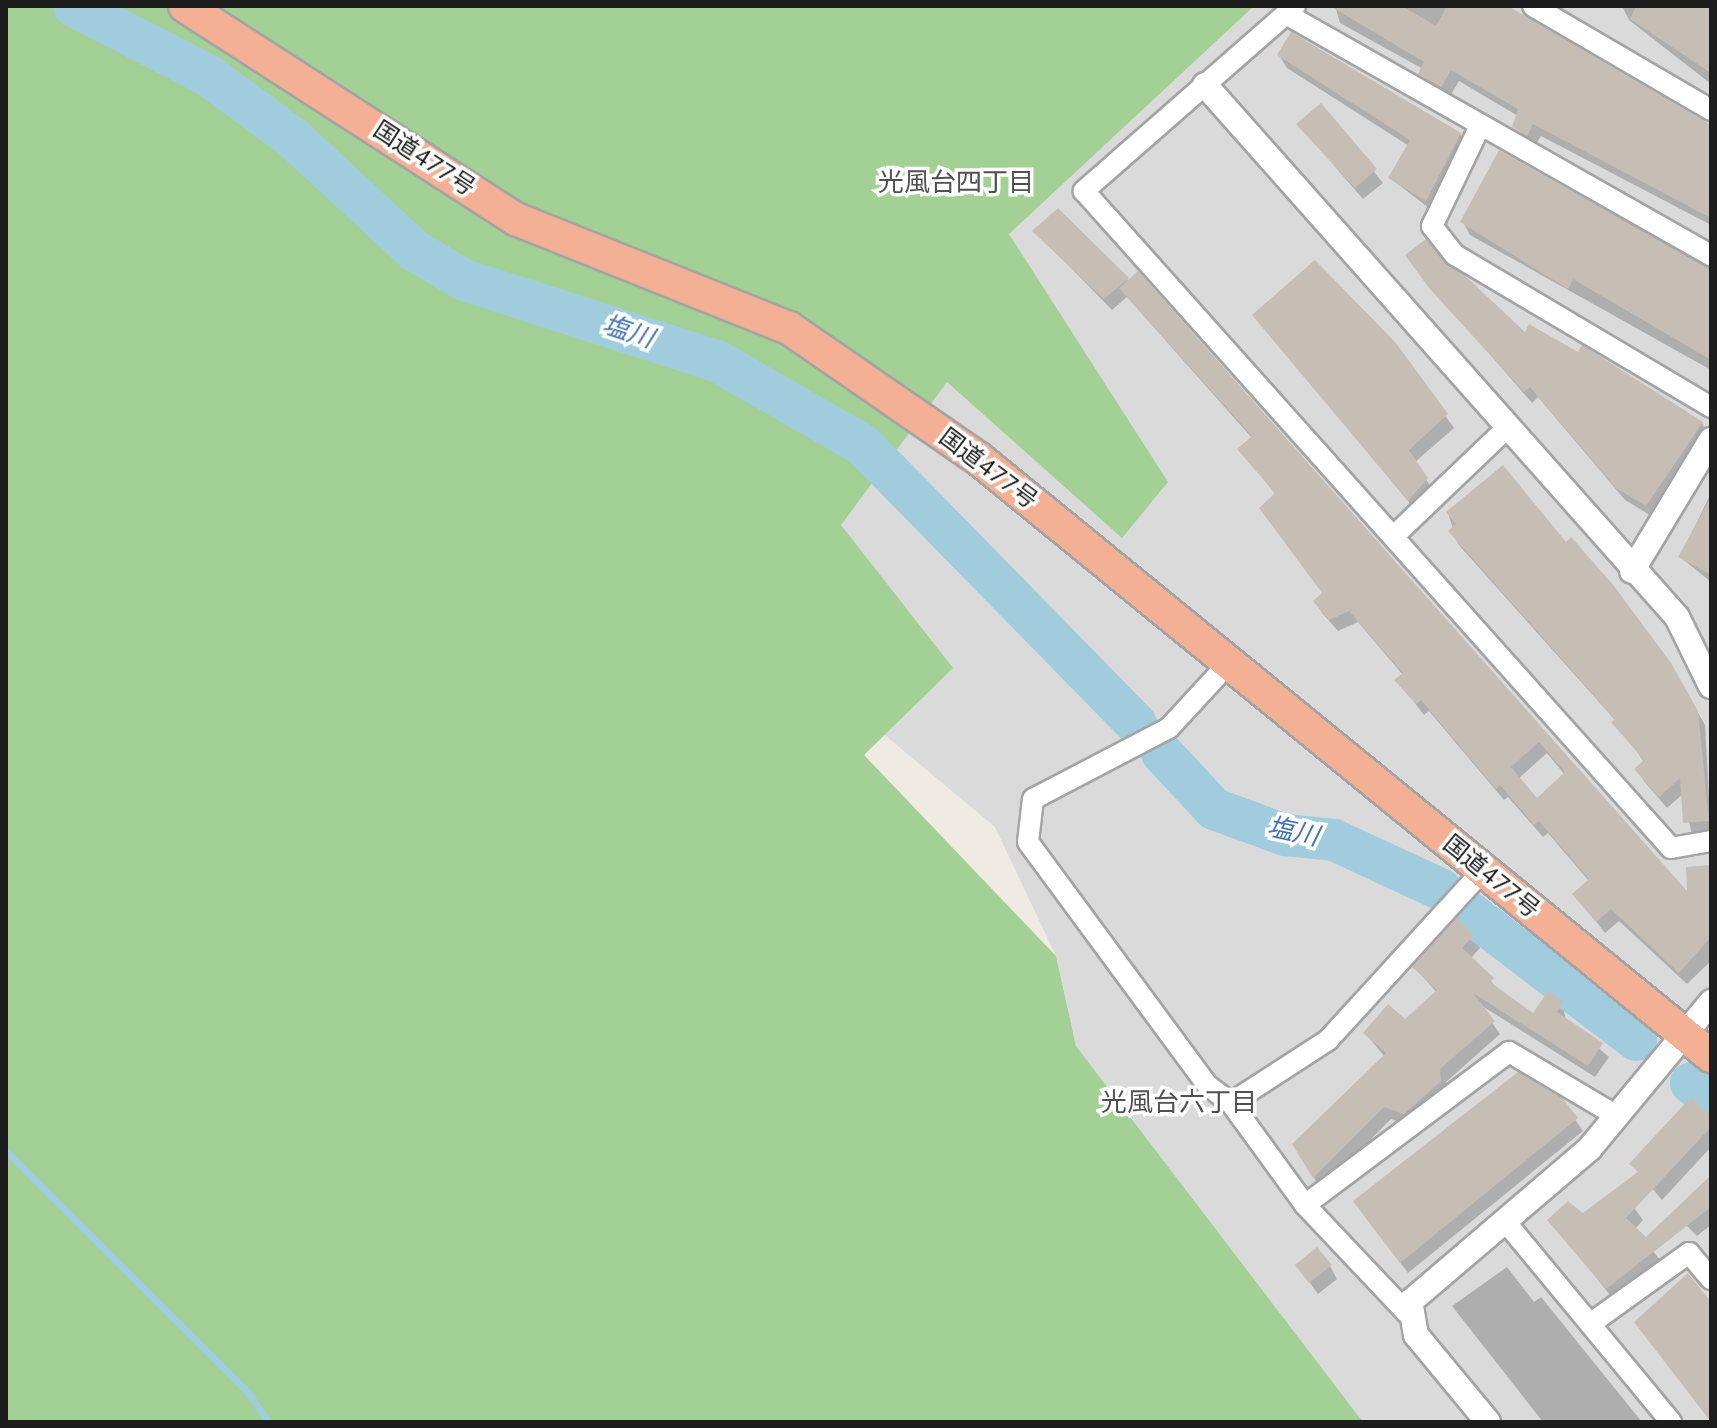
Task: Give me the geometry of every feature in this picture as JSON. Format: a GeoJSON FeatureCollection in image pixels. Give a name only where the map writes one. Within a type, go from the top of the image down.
{"type":"FeatureCollection","features":[{"type":"Feature","properties":{"kind":"highway","name":"国道477号"},"geometry":{"type":"LineString","coordinates":[[185,6],[516,219],[789,328],[979,459],[1711,1056]]}},
{"type":"Feature","properties":{"kind":"street"},"geometry":{"type":"LineString","coordinates":[[1533,6],[1711,110]]}},
{"type":"Feature","properties":{"kind":"street"},"geometry":{"type":"LineString","coordinates":[[1711,255],[1480,126],[1291,10],[1084,191],[1396,534],[1671,848],[1711,841]]}},
{"type":"Feature","properties":{"kind":"street"},"geometry":{"type":"LineString","coordinates":[[1205,85],[1506,429],[1677,617],[1708,670]]}},
{"type":"Feature","properties":{"kind":"street"},"geometry":{"type":"LineString","coordinates":[[1480,126],[1432,226],[1455,255],[1711,407]]}},
{"type":"Feature","properties":{"kind":"street"},"geometry":{"type":"LineString","coordinates":[[1396,534],[1506,429]]}},
{"type":"Feature","properties":{"kind":"street"},"geometry":{"type":"LineString","coordinates":[[1632,571],[1711,440]]}},
{"type":"Feature","properties":{"kind":"street"},"geometry":{"type":"LineString","coordinates":[[1228,664],[1169,728],[1033,799],[1028,842],[1207,1085],[1231,1103],[1305,1205],[1407,1313],[1488,1422]]}},
{"type":"Feature","properties":{"kind":"street"},"geometry":{"type":"LineString","coordinates":[[1231,1103],[1328,1040],[1483,870]]}},
{"type":"Feature","properties":{"kind":"street"},"geometry":{"type":"LineString","coordinates":[[1407,1313],[1419,1290],[1504,1220],[1617,1116],[1711,1002]]}},
{"type":"Feature","properties":{"kind":"street"},"geometry":{"type":"LineString","coordinates":[[1305,1205],[1509,1052],[1617,1116]]}},
{"type":"Feature","properties":{"kind":"street"},"geometry":{"type":"LineString","coordinates":[[1504,1220],[1671,1422]]}},
{"type":"Feature","properties":{"kind":"street"},"geometry":{"type":"LineString","coordinates":[[1590,1324],[1689,1253],[1711,1279]]}},
{"type":"Feature","properties":{"kind":"shaded area"},"geometry":{"type":"Polygon","coordinates":[[[449,6],[1711,6],[1711,1422],[1363,1422],[1076,1046],[1056,956],[995,827],[484,401],[449,6]]]}},
{"type":"Feature","properties":{"kind":"green space"},"geometry":{"type":"Polygon","coordinates":[[[6,6],[1254,6],[1009,234],[1168,482],[1122,538],[947,382],[841,525],[953,668],[864,755],[1056,956],[1076,1046],[1363,1422],[6,1422],[6,6]]]}},
{"type":"Feature","properties":{"kind":"building"},"geometry":{"type":"Polygon","coordinates":[[[1330,6],[1402,6],[1436,26],[1447,6],[1508,6],[1711,125],[1711,218],[1533,124],[1527,136],[1512,127],[1518,109],[1451,70],[1441,87],[1418,74],[1424,62],[1330,6]]]}},
{"type":"Feature","properties":{"kind":"building"},"geometry":{"type":"Polygon","coordinates":[[[1636,6],[1711,6],[1711,73],[1630,19],[1636,6]]]}},
{"type":"Feature","properties":{"kind":"building"},"geometry":{"type":"Polygon","coordinates":[[[1291,32],[1461,133],[1426,201],[1388,178],[1410,140],[1277,55],[1291,32]]]}},
{"type":"Feature","properties":{"kind":"building"},"geometry":{"type":"Polygon","coordinates":[[[1321,103],[1377,169],[1355,188],[1296,124],[1321,103]]]}},
{"type":"Feature","properties":{"kind":"building"},"geometry":{"type":"Polygon","coordinates":[[[1499,150],[1711,270],[1711,360],[1573,279],[1568,289],[1460,222],[1499,150]]]}},
{"type":"Feature","properties":{"kind":"building"},"geometry":{"type":"Polygon","coordinates":[[[1058,208],[1129,278],[1104,299],[1032,231],[1058,208]]]}},
{"type":"Feature","properties":{"kind":"building"},"geometry":{"type":"Polygon","coordinates":[[[1426,239],[1525,332],[1529,324],[1578,352],[1582,345],[1703,422],[1646,506],[1616,488],[1530,387],[1524,392],[1429,288],[1405,255],[1426,239]]]}},
{"type":"Feature","properties":{"kind":"building"},"geometry":{"type":"Polygon","coordinates":[[[1315,260],[1396,343],[1448,414],[1409,450],[1428,478],[1408,501],[1252,315],[1315,260]]]}},
{"type":"Feature","properties":{"kind":"building"},"geometry":{"type":"Polygon","coordinates":[[[1138,271],[1687,891],[1686,867],[1711,865],[1711,937],[1679,973],[1611,909],[1596,922],[1572,894],[1589,879],[1539,821],[1534,825],[1500,785],[1496,789],[1421,700],[1416,704],[1394,680],[1403,673],[1349,611],[1329,620],[1313,601],[1322,593],[1259,508],[1275,493],[1237,449],[1252,436],[1119,288],[1138,271]],[[1539,742],[1511,767],[1537,798],[1565,772],[1539,742]]]}},
{"type":"Feature","properties":{"kind":"building"},"geometry":{"type":"Polygon","coordinates":[[[1503,465],[1566,542],[1571,537],[1614,586],[1671,663],[1698,711],[1709,821],[1683,823],[1680,778],[1659,797],[1634,769],[1644,760],[1611,722],[1615,719],[1448,531],[1456,524],[1446,512],[1503,465]]]}},
{"type":"Feature","properties":{"kind":"building"},"geometry":{"type":"Polygon","coordinates":[[[1711,497],[1711,575],[1678,557],[1711,497]]]}},
{"type":"Feature","properties":{"kind":"building"},"geometry":{"type":"Polygon","coordinates":[[[1457,918],[1474,935],[1462,948],[1494,978],[1490,982],[1533,1013],[1548,991],[1564,1002],[1557,1012],[1603,1043],[1588,1066],[1473,993],[1495,1021],[1440,1069],[1441,1081],[1404,1114],[1384,1107],[1313,1178],[1292,1144],[1386,1053],[1363,1033],[1388,1004],[1405,1019],[1437,990],[1412,967],[1457,918]]]}},
{"type":"Feature","properties":{"kind":"building"},"geometry":{"type":"Polygon","coordinates":[[[1518,1072],[1563,1099],[1578,1118],[1400,1263],[1353,1201],[1518,1072]]]}},
{"type":"Feature","properties":{"kind":"building"},"geometry":{"type":"Polygon","coordinates":[[[1691,1097],[1711,1116],[1711,1127],[1626,1218],[1646,1237],[1711,1175],[1711,1207],[1606,1289],[1547,1220],[1568,1201],[1583,1213],[1638,1172],[1629,1164],[1691,1097]]]}},
{"type":"Feature","properties":{"kind":"building"},"geometry":{"type":"Polygon","coordinates":[[[1317,1247],[1332,1265],[1309,1283],[1295,1265],[1317,1247]]]}},
{"type":"Feature","properties":{"kind":"building"},"geometry":{"type":"Polygon","coordinates":[[[1688,1273],[1711,1302],[1711,1422],[1634,1322],[1688,1273]]]}},
{"type":"Feature","properties":{"kind":"waterway","name":"塩川"},"geometry":{"type":"LineString","coordinates":[[74,6],[209,76],[293,138],[415,251],[464,280],[717,361],[863,445],[1136,724]]}},
{"type":"Feature","properties":{"kind":"waterway","name":"塩川"},"geometry":{"type":"LineString","coordinates":[[1162,753],[1214,809],[1285,835],[1334,840],[1440,889]]}},
{"type":"Feature","properties":{"kind":"waterway","name":"塩川"},"geometry":{"type":"LineString","coordinates":[[1470,913],[1636,1040]]}},
{"type":"Feature","properties":{"kind":"waterway","name":"塩川"},"geometry":{"type":"LineString","coordinates":[[1691,1083],[1711,1098]]}},
{"type":"Feature","properties":{"kind":"waterway"},"geometry":{"type":"LineString","coordinates":[[6,1151],[248,1392],[268,1422]]}},
{"type":"Feature","properties":{"kind":"district","name":"光風台四丁目"},"geometry":{"type":"Point","coordinates":[956,183]}},
{"type":"Feature","properties":{"kind":"district","name":"光風台六丁目"},"geometry":{"type":"Point","coordinates":[1179,1103]}}]}
